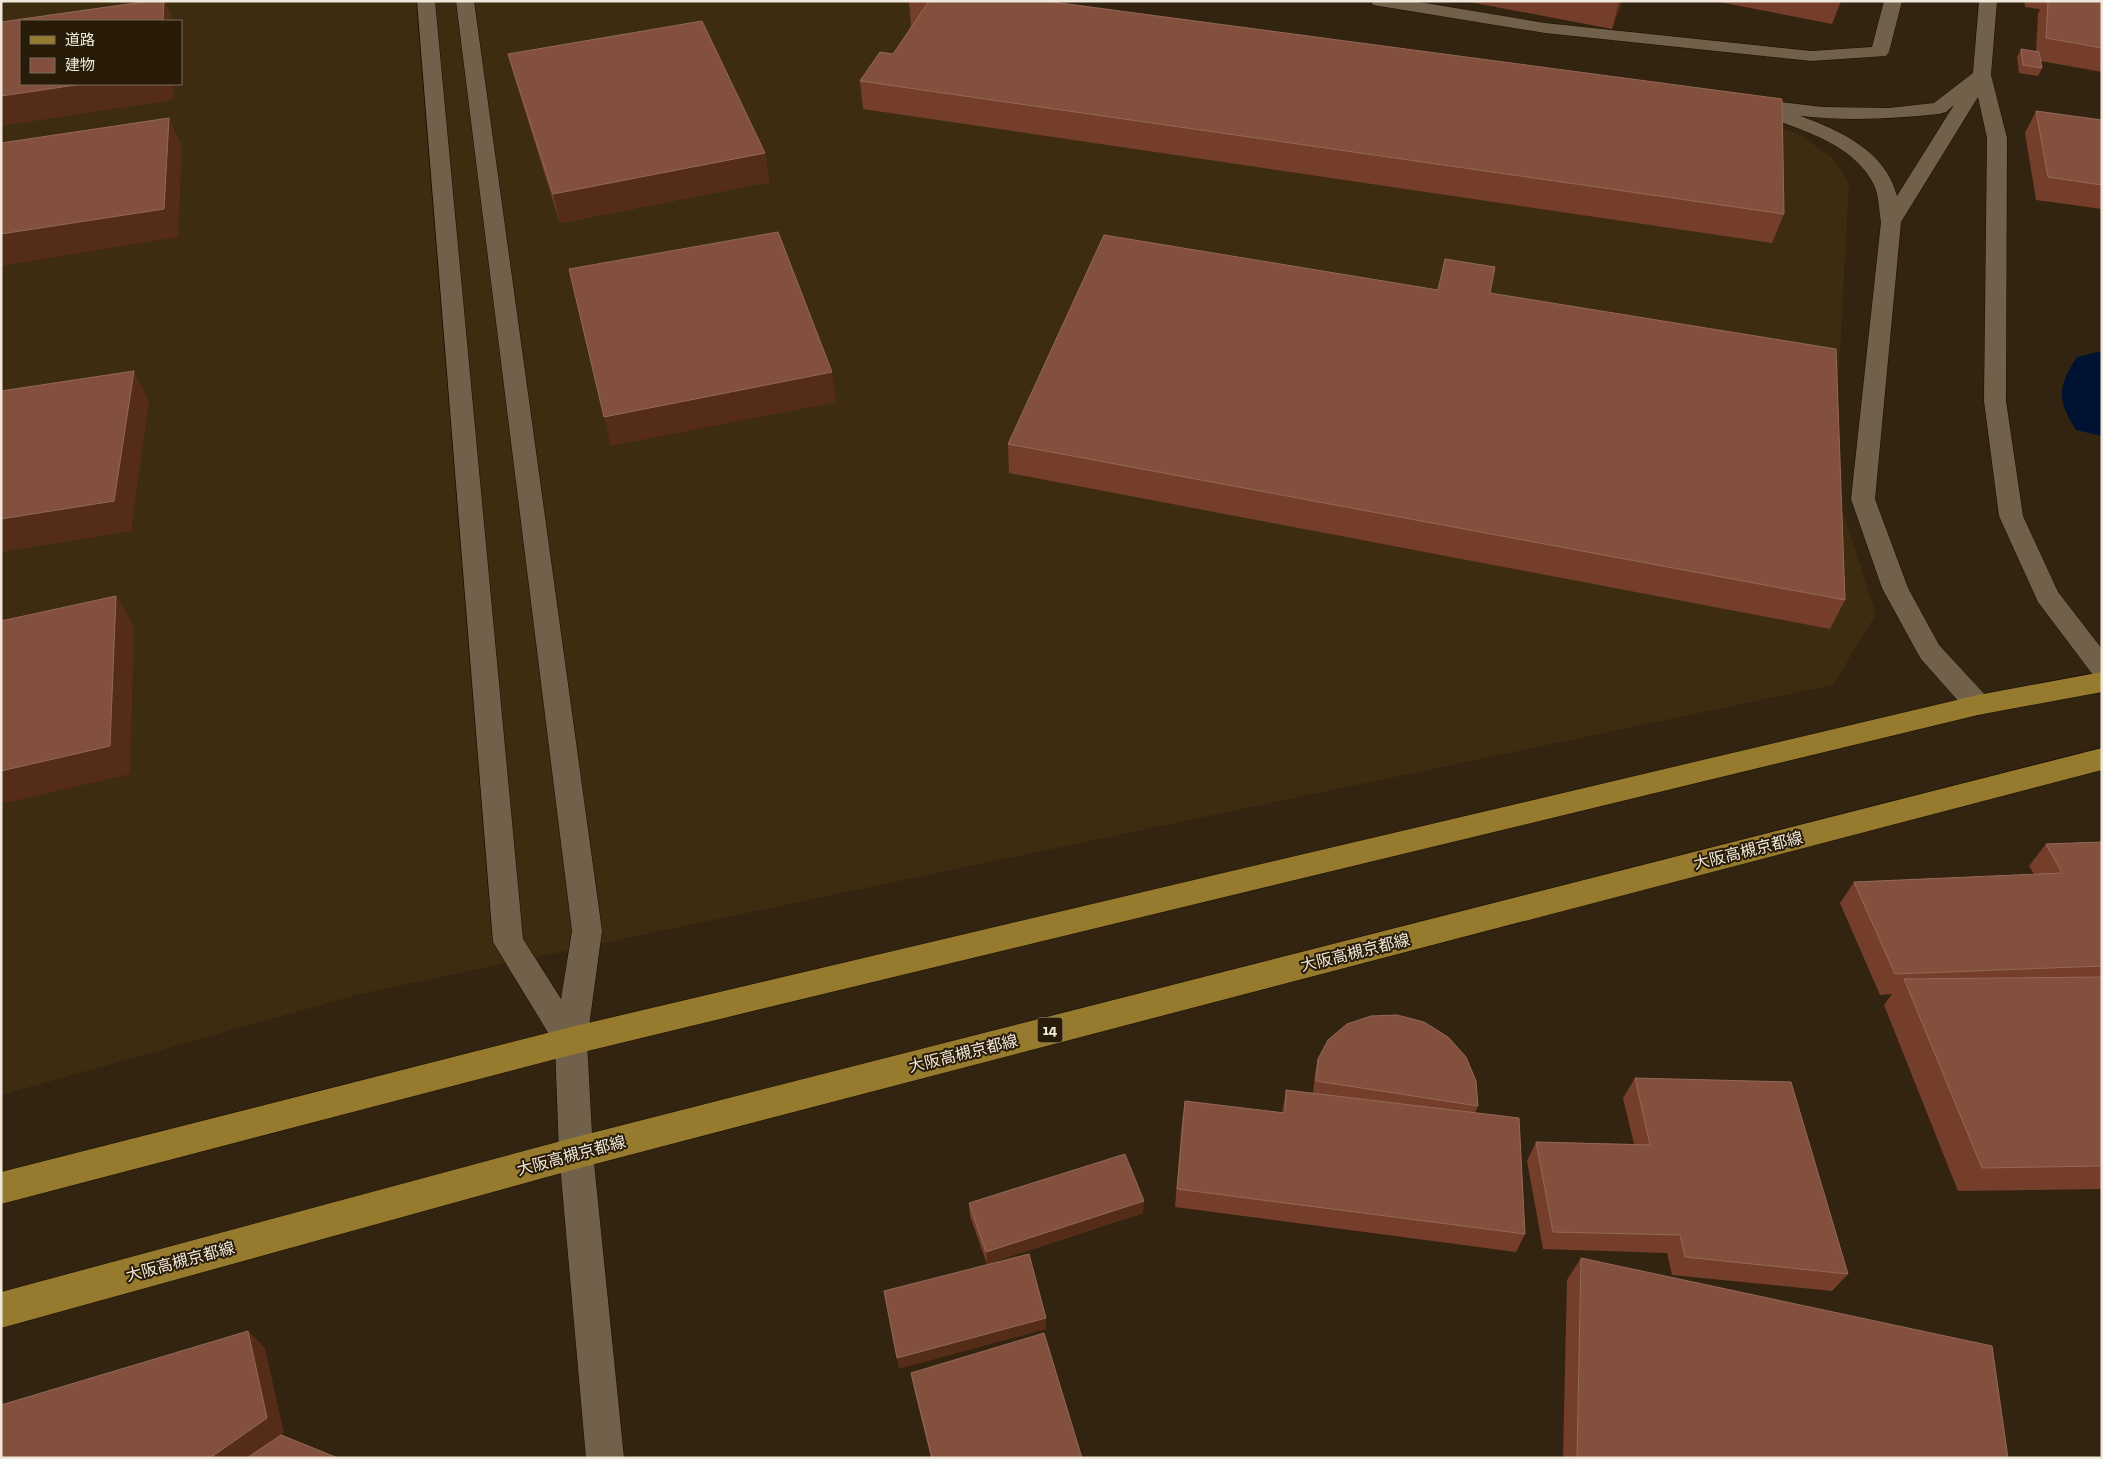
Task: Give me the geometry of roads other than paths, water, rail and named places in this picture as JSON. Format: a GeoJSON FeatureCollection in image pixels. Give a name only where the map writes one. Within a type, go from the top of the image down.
{"type":"FeatureCollection","features":[{"type":"Feature","properties":{"kind":"main road"},"geometry":{"type":"LineString","coordinates":[[1,1188],[571,1042],[1978,705],[2102,682]]}},
{"type":"Feature","properties":{"kind":"main road","name":"大阪高槻京都線"},"geometry":{"type":"LineString","coordinates":[[1,1310],[576,1153],[2102,759]]}},
{"type":"Feature","properties":{"kind":"street"},"geometry":{"type":"LineString","coordinates":[[426,1],[508,942],[571,1042]]}},
{"type":"Feature","properties":{"kind":"street"},"geometry":{"type":"LineString","coordinates":[[464,1],[587,931],[571,1042],[576,1153],[605,1458]]}},
{"type":"Feature","properties":{"kind":"street"},"geometry":{"type":"LineString","coordinates":[[1379,1],[1545,28],[1810,56],[1880,52],[1893,1]]}},
{"type":"Feature","properties":{"kind":"street"},"geometry":{"type":"LineString","coordinates":[[1988,1],[1982,75],[1996,138],[1996,401],[2011,516],[2047,596],[2102,668]]}},
{"type":"Feature","properties":{"kind":"street"},"geometry":{"type":"LineString","coordinates":[[1978,705],[1930,652],[1895,588],[1863,499],[1891,222],[1885,189],[1870,162],[1842,141],[1741,104],[1823,113],[1888,114],[1939,108],[1982,75]]}},
{"type":"Feature","properties":{"kind":"street"},"geometry":{"type":"LineString","coordinates":[[1891,222],[1982,75]]}},
{"type":"Feature","properties":{"kind":"waterway"},"geometry":{"type":"LineString","coordinates":[[2102,373],[2097,387],[2102,413]]}}]}
